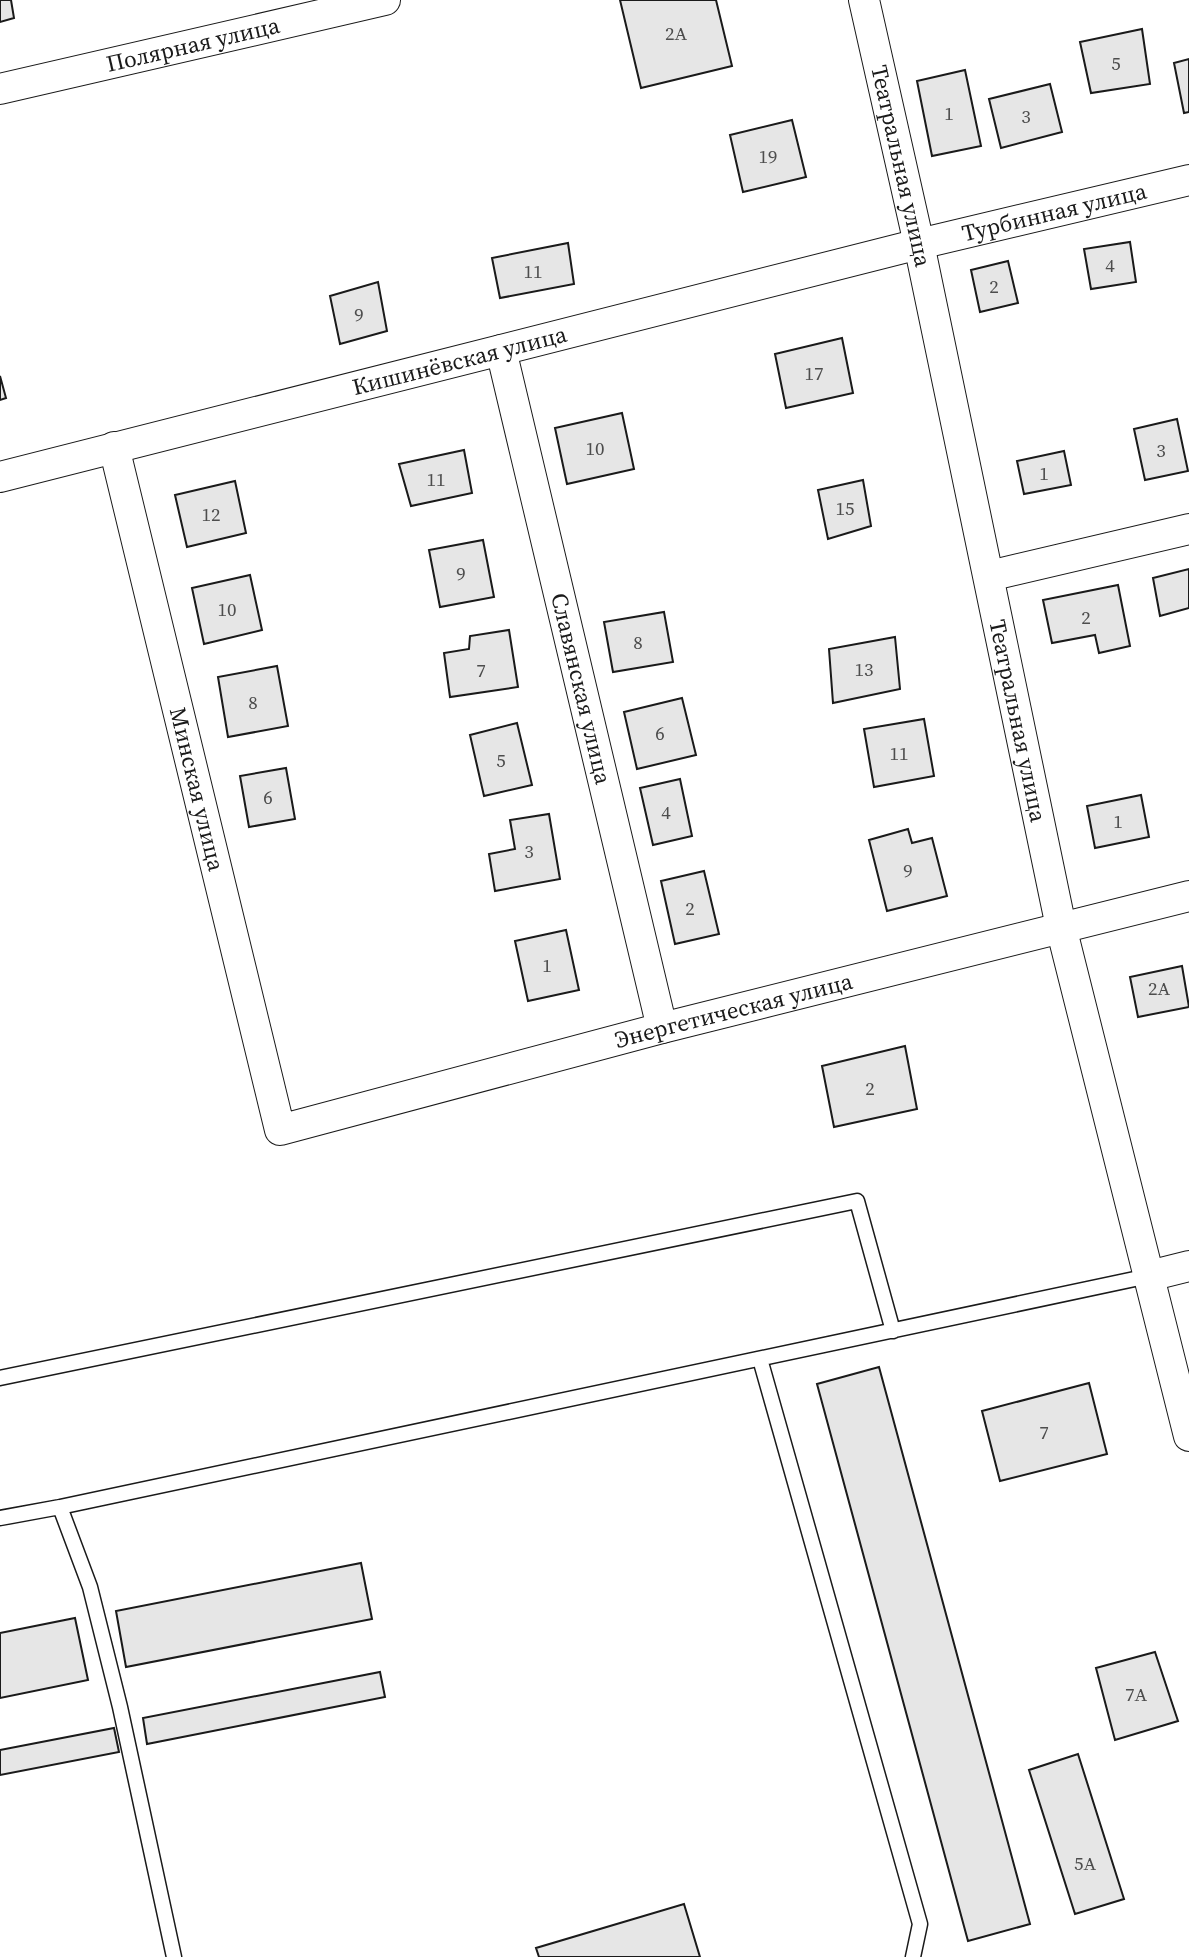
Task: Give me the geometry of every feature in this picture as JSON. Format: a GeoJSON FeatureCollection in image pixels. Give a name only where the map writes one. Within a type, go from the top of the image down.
{"type":"FeatureCollection","features":[{"type":"Feature","properties":{"kind":"street","name":"Полярная улица"},"geometry":{"type":"LineString","coordinates":[[0,89],[385,0]]}},
{"type":"Feature","properties":{"kind":"street","name":"Театральная улица"},"geometry":{"type":"LineString","coordinates":[[864,0],[919,244],[1061,927],[1189,1436]]}},
{"type":"Feature","properties":{"kind":"street","name":"Турбинная улица"},"geometry":{"type":"LineString","coordinates":[[919,244],[1189,180]]}},
{"type":"Feature","properties":{"kind":"street","name":"Кишинёвская улица"},"geometry":{"type":"LineString","coordinates":[[0,477],[919,244]]}},
{"type":"Feature","properties":{"kind":"street","name":"Славянская улица"},"geometry":{"type":"LineString","coordinates":[[500,350],[662,1028]]}},
{"type":"Feature","properties":{"kind":"street","name":"Минская улица"},"geometry":{"type":"LineString","coordinates":[[114,447],[280,1130]]}},
{"type":"Feature","properties":{"kind":"street"},"geometry":{"type":"LineString","coordinates":[[989,576],[1189,529]]}},
{"type":"Feature","properties":{"kind":"street","name":"Энергетическая улица"},"geometry":{"type":"LineString","coordinates":[[280,1130],[662,1028],[1189,896]]}},
{"type":"Feature","properties":{"kind":"street"},"geometry":{"type":"LineString","coordinates":[[1149,1276],[1189,1266]]}},
{"type":"Feature","properties":{"kind":"lane"},"geometry":{"type":"LineString","coordinates":[[0,1378],[858,1201],[892,1331]]}},
{"type":"Feature","properties":{"kind":"lane"},"geometry":{"type":"LineString","coordinates":[[0,1518],[1149,1276]]}},
{"type":"Feature","properties":{"kind":"lane"},"geometry":{"type":"LineString","coordinates":[[760,1359],[920,1924],[913,1957]]}},
{"type":"Feature","properties":{"kind":"lane"},"geometry":{"type":"LineString","coordinates":[[60,1507],[90,1587],[120,1707],[174,1957]]}},
{"type":"Feature","properties":{"kind":"building"},"geometry":{"type":"Polygon","coordinates":[[[0,0],[11,0],[14,18],[0,22],[0,0]]]}},
{"type":"Feature","properties":{"kind":"building"},"geometry":{"type":"Polygon","coordinates":[[[620,0],[716,0],[732,66],[641,88],[620,0]]]}},
{"type":"Feature","properties":{"kind":"building"},"geometry":{"type":"Polygon","coordinates":[[[1142,29],[1150,84],[1091,93],[1080,42],[1142,29]]]}},
{"type":"Feature","properties":{"kind":"building"},"geometry":{"type":"Polygon","coordinates":[[[1189,59],[1189,112],[1184,113],[1174,63],[1189,59]]]}},
{"type":"Feature","properties":{"kind":"building"},"geometry":{"type":"Polygon","coordinates":[[[965,70],[981,146],[932,156],[917,81],[965,70]]]}},
{"type":"Feature","properties":{"kind":"building"},"geometry":{"type":"Polygon","coordinates":[[[1050,84],[1062,132],[1001,148],[989,99],[1050,84]]]}},
{"type":"Feature","properties":{"kind":"building"},"geometry":{"type":"Polygon","coordinates":[[[792,120],[806,177],[743,192],[730,135],[792,120]]]}},
{"type":"Feature","properties":{"kind":"building"},"geometry":{"type":"Polygon","coordinates":[[[1130,242],[1136,282],[1091,289],[1084,249],[1130,242]]]}},
{"type":"Feature","properties":{"kind":"building"},"geometry":{"type":"Polygon","coordinates":[[[568,243],[574,284],[500,298],[492,258],[568,243]]]}},
{"type":"Feature","properties":{"kind":"building"},"geometry":{"type":"Polygon","coordinates":[[[1008,261],[1018,303],[980,312],[971,270],[1008,261]]]}},
{"type":"Feature","properties":{"kind":"building"},"geometry":{"type":"Polygon","coordinates":[[[378,282],[387,331],[340,344],[330,296],[378,282]]]}},
{"type":"Feature","properties":{"kind":"building"},"geometry":{"type":"Polygon","coordinates":[[[842,338],[853,393],[786,408],[775,354],[842,338]]]}},
{"type":"Feature","properties":{"kind":"building"},"geometry":{"type":"Polygon","coordinates":[[[0,376],[6,398],[0,400],[0,376]]]}},
{"type":"Feature","properties":{"kind":"building"},"geometry":{"type":"Polygon","coordinates":[[[622,413],[634,469],[567,484],[555,428],[622,413]]]}},
{"type":"Feature","properties":{"kind":"building"},"geometry":{"type":"Polygon","coordinates":[[[1177,419],[1188,471],[1145,480],[1134,429],[1177,419]]]}},
{"type":"Feature","properties":{"kind":"building"},"geometry":{"type":"Polygon","coordinates":[[[464,450],[472,493],[411,506],[399,464],[464,450]]]}},
{"type":"Feature","properties":{"kind":"building"},"geometry":{"type":"Polygon","coordinates":[[[1064,451],[1071,485],[1024,494],[1017,461],[1064,451]]]}},
{"type":"Feature","properties":{"kind":"building"},"geometry":{"type":"Polygon","coordinates":[[[863,480],[871,526],[828,539],[818,490],[863,480]]]}},
{"type":"Feature","properties":{"kind":"building"},"geometry":{"type":"Polygon","coordinates":[[[235,481],[246,533],[187,547],[175,495],[235,481]]]}},
{"type":"Feature","properties":{"kind":"building"},"geometry":{"type":"Polygon","coordinates":[[[483,540],[494,597],[440,607],[429,550],[483,540]]]}},
{"type":"Feature","properties":{"kind":"building"},"geometry":{"type":"Polygon","coordinates":[[[1189,569],[1189,608],[1160,616],[1153,578],[1189,569]]]}},
{"type":"Feature","properties":{"kind":"building"},"geometry":{"type":"Polygon","coordinates":[[[250,575],[262,630],[204,644],[192,588],[250,575]]]}},
{"type":"Feature","properties":{"kind":"building"},"geometry":{"type":"Polygon","coordinates":[[[1118,585],[1130,646],[1099,653],[1095,635],[1052,643],[1043,600],[1118,585]]]}},
{"type":"Feature","properties":{"kind":"building"},"geometry":{"type":"Polygon","coordinates":[[[664,612],[673,662],[613,672],[604,622],[664,612]]]}},
{"type":"Feature","properties":{"kind":"building"},"geometry":{"type":"Polygon","coordinates":[[[509,630],[518,687],[450,697],[444,653],[469,649],[470,636],[509,630]]]}},
{"type":"Feature","properties":{"kind":"building"},"geometry":{"type":"Polygon","coordinates":[[[895,637],[900,689],[833,703],[829,649],[895,637]]]}},
{"type":"Feature","properties":{"kind":"building"},"geometry":{"type":"Polygon","coordinates":[[[277,666],[288,726],[228,737],[218,677],[277,666]]]}},
{"type":"Feature","properties":{"kind":"building"},"geometry":{"type":"Polygon","coordinates":[[[682,698],[696,755],[637,769],[624,712],[682,698]]]}},
{"type":"Feature","properties":{"kind":"building"},"geometry":{"type":"Polygon","coordinates":[[[924,719],[934,776],[874,787],[864,729],[924,719]]]}},
{"type":"Feature","properties":{"kind":"building"},"geometry":{"type":"Polygon","coordinates":[[[517,723],[532,785],[484,796],[470,735],[517,723]]]}},
{"type":"Feature","properties":{"kind":"building"},"geometry":{"type":"Polygon","coordinates":[[[286,768],[295,819],[249,827],[240,776],[286,768]]]}},
{"type":"Feature","properties":{"kind":"building"},"geometry":{"type":"Polygon","coordinates":[[[680,779],[692,836],[653,845],[640,788],[680,779]]]}},
{"type":"Feature","properties":{"kind":"building"},"geometry":{"type":"Polygon","coordinates":[[[1141,795],[1149,837],[1095,848],[1087,806],[1141,795]]]}},
{"type":"Feature","properties":{"kind":"building"},"geometry":{"type":"Polygon","coordinates":[[[549,814],[560,879],[495,891],[489,854],[515,849],[510,820],[549,814]]]}},
{"type":"Feature","properties":{"kind":"building"},"geometry":{"type":"Polygon","coordinates":[[[908,829],[912,843],[932,838],[947,896],[887,911],[869,840],[908,829]]]}},
{"type":"Feature","properties":{"kind":"building"},"geometry":{"type":"Polygon","coordinates":[[[704,871],[719,934],[675,944],[661,881],[704,871]]]}},
{"type":"Feature","properties":{"kind":"building"},"geometry":{"type":"Polygon","coordinates":[[[566,930],[579,990],[528,1001],[515,941],[566,930]]]}},
{"type":"Feature","properties":{"kind":"building"},"geometry":{"type":"Polygon","coordinates":[[[1182,966],[1189,1007],[1138,1017],[1130,977],[1182,966]]]}},
{"type":"Feature","properties":{"kind":"building"},"geometry":{"type":"Polygon","coordinates":[[[905,1046],[917,1109],[834,1127],[822,1066],[905,1046]]]}},
{"type":"Feature","properties":{"kind":"building"},"geometry":{"type":"Polygon","coordinates":[[[879,1367],[1030,1924],[968,1941],[817,1384],[879,1367]]]}},
{"type":"Feature","properties":{"kind":"building"},"geometry":{"type":"Polygon","coordinates":[[[1089,1383],[1107,1454],[1000,1481],[982,1411],[1089,1383]]]}},
{"type":"Feature","properties":{"kind":"building"},"geometry":{"type":"Polygon","coordinates":[[[361,1563],[372,1619],[126,1667],[116,1611],[361,1563]]]}},
{"type":"Feature","properties":{"kind":"building"},"geometry":{"type":"Polygon","coordinates":[[[75,1618],[88,1680],[0,1698],[0,1633],[75,1618]]]}},
{"type":"Feature","properties":{"kind":"building"},"geometry":{"type":"Polygon","coordinates":[[[1155,1652],[1178,1721],[1115,1740],[1096,1668],[1155,1652]]]}},
{"type":"Feature","properties":{"kind":"building"},"geometry":{"type":"Polygon","coordinates":[[[380,1672],[385,1697],[147,1744],[143,1718],[380,1672]]]}},
{"type":"Feature","properties":{"kind":"building"},"geometry":{"type":"Polygon","coordinates":[[[114,1728],[119,1752],[0,1775],[0,1750],[114,1728]]]}},
{"type":"Feature","properties":{"kind":"building"},"geometry":{"type":"Polygon","coordinates":[[[1078,1754],[1124,1899],[1075,1914],[1029,1770],[1078,1754]]]}},
{"type":"Feature","properties":{"kind":"building"},"geometry":{"type":"Polygon","coordinates":[[[684,1904],[700,1957],[539,1957],[536,1948],[684,1904]]]}}]}
